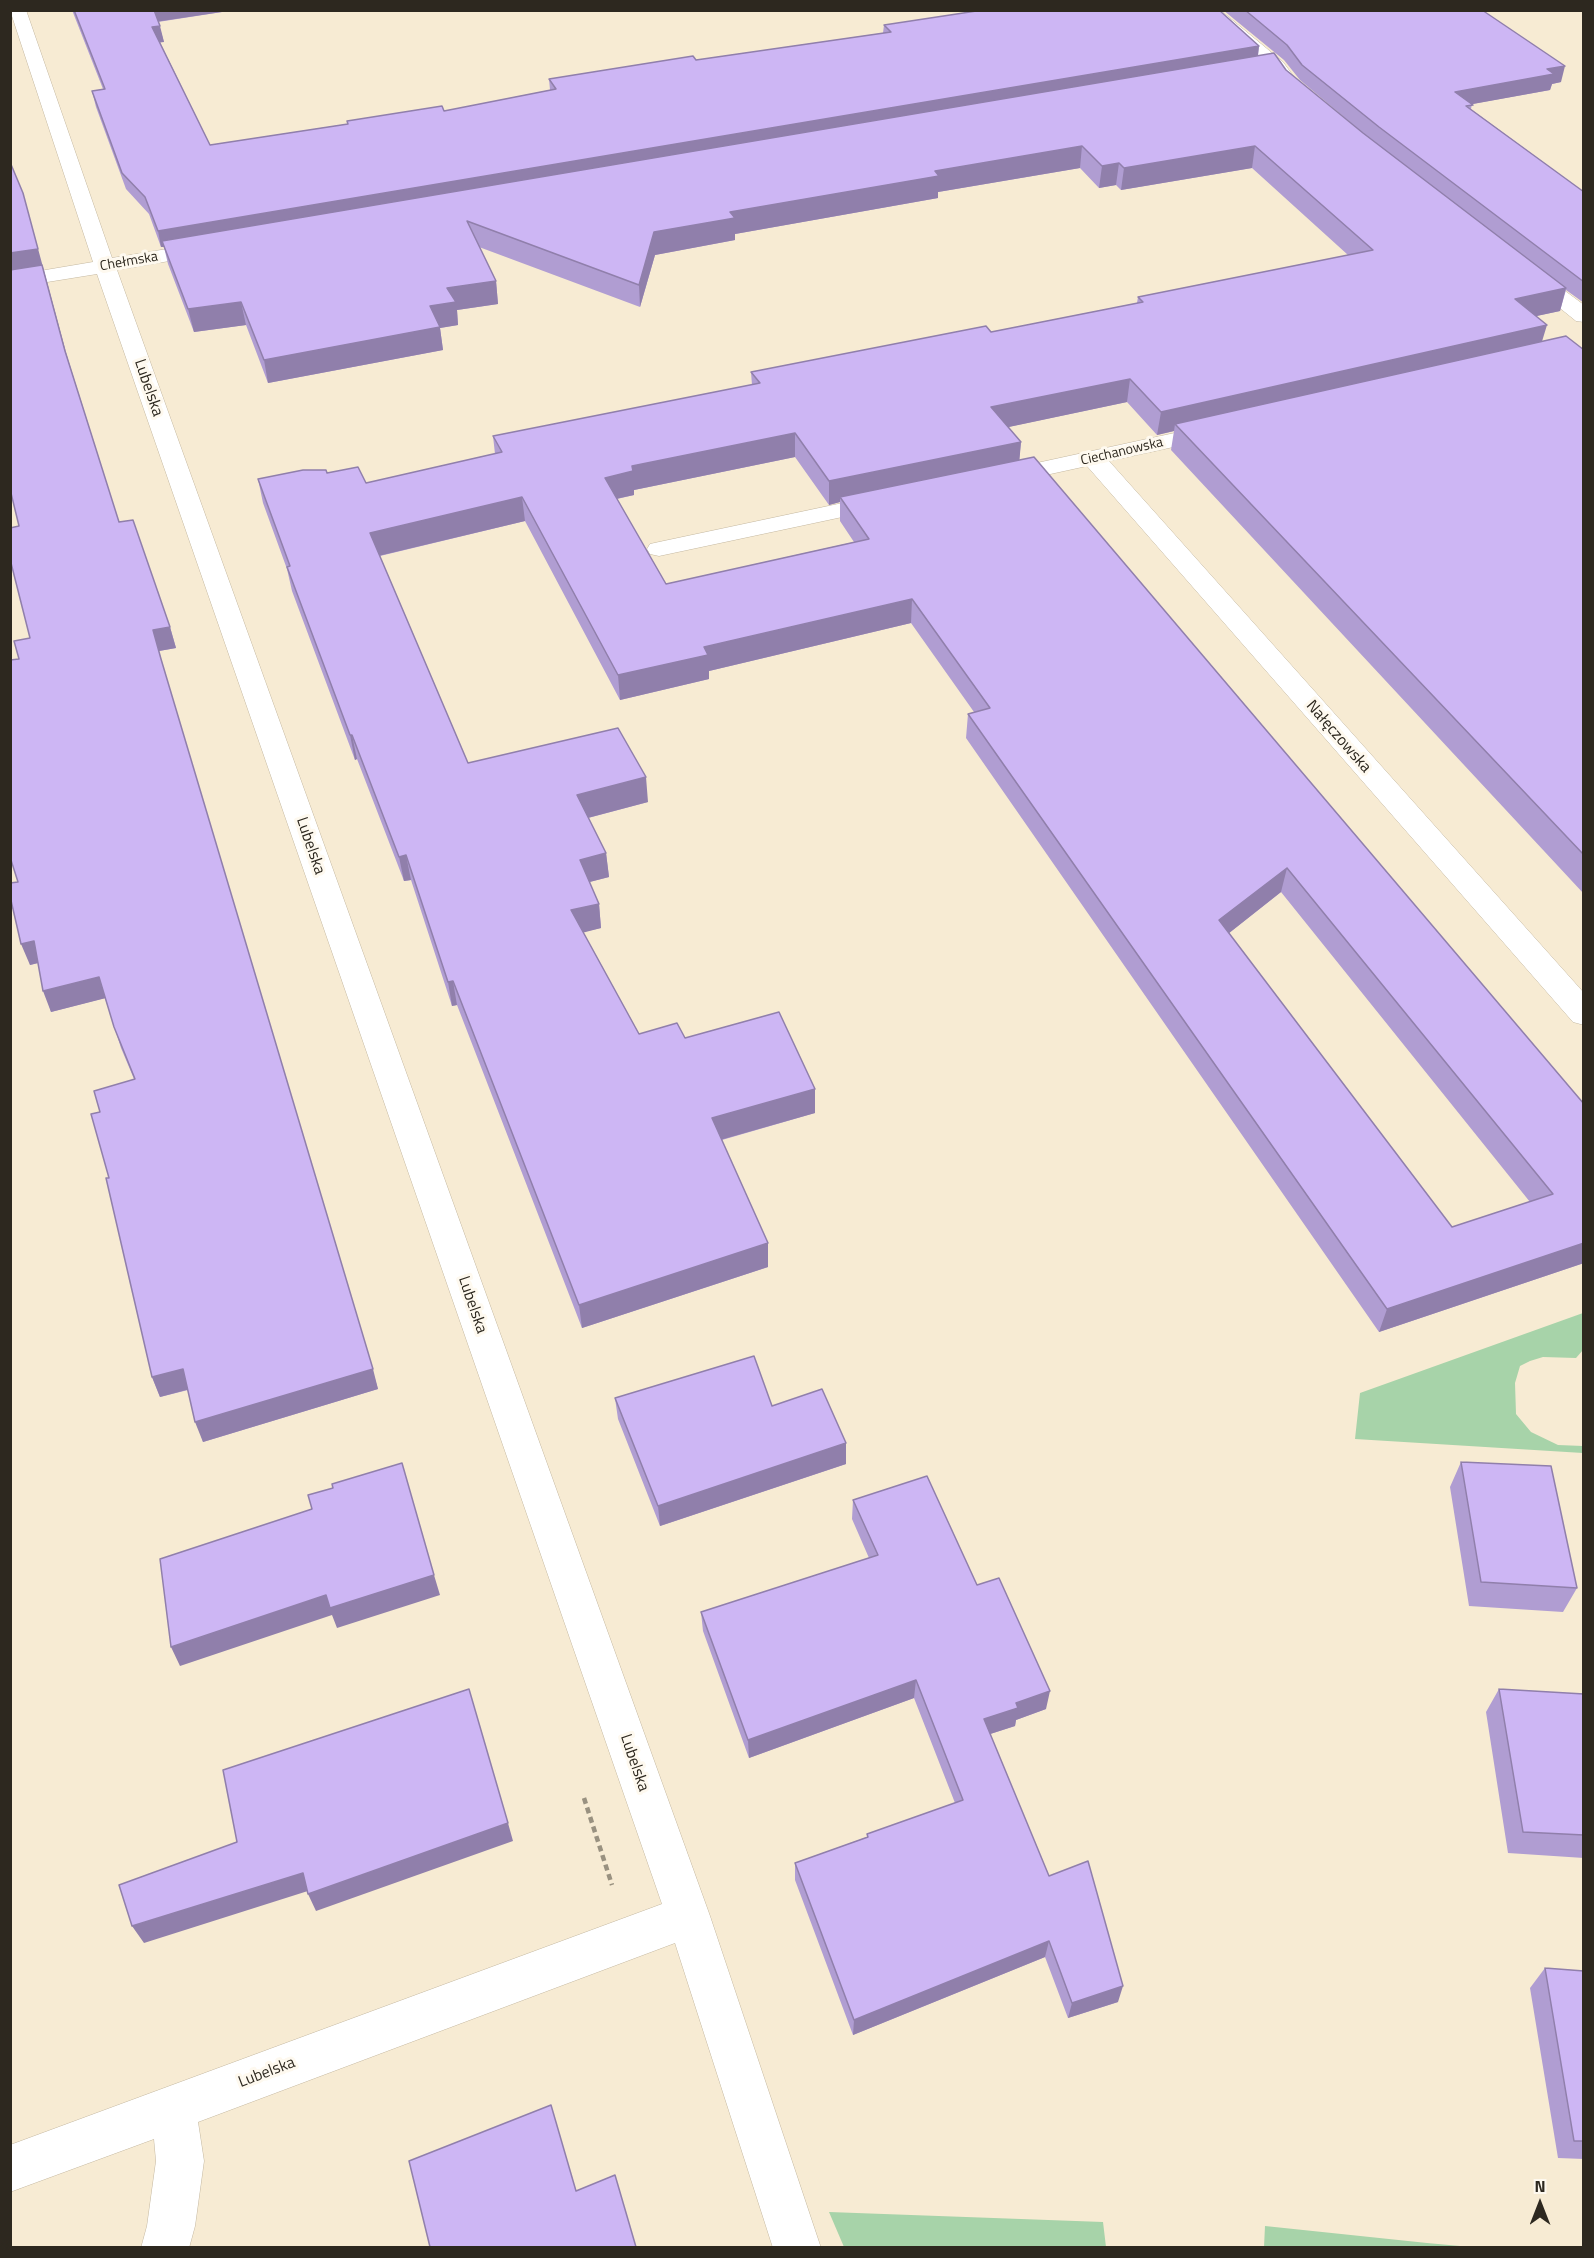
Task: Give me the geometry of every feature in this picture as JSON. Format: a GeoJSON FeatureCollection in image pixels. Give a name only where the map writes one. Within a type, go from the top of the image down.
{"type":"FeatureCollection","features":[{"type":"Feature","properties":{"kind":"street","name":"Lubelska"},"geometry":{"type":"LineString","coordinates":[[10,2169],[688,1916],[105,266],[18,10]]}},
{"type":"Feature","properties":{"kind":"street"},"geometry":{"type":"LineString","coordinates":[[1209,10],[1277,66],[1291,86],[1308,100]]}},
{"type":"Feature","properties":{"kind":"street"},"geometry":{"type":"LineString","coordinates":[[1250,70],[1277,66]]}},
{"type":"Feature","properties":{"kind":"street","name":"Chełmska"},"geometry":{"type":"LineString","coordinates":[[10,282],[234,243]]}},
{"type":"Feature","properties":{"kind":"street"},"geometry":{"type":"LineString","coordinates":[[1508,257],[1579,312]]}},
{"type":"Feature","properties":{"kind":"street","name":"Ciechanowska"},"geometry":{"type":"LineString","coordinates":[[981,482],[1234,427]]}},
{"type":"Feature","properties":{"kind":"street","name":"Nałęczowska"},"geometry":{"type":"LineString","coordinates":[[1094,459],[1584,1014]]}},
{"type":"Feature","properties":{"kind":"street"},"geometry":{"type":"LineString","coordinates":[[659,549],[902,498]]}},
{"type":"Feature","properties":{"kind":"street"},"geometry":{"type":"LineString","coordinates":[[688,1916],[797,2247]]}},
{"type":"Feature","properties":{"kind":"street"},"geometry":{"type":"LineString","coordinates":[[165,2247],[171,2226],[180,2161],[173,2108]]}},
{"type":"Feature","properties":{"kind":"green space"},"geometry":{"type":"Polygon","coordinates":[[[1583,1313],[1583,1350],[1576,1358],[1543,1357],[1530,1361],[1520,1366],[1515,1383],[1516,1414],[1531,1432],[1558,1445],[1583,1446],[1583,1453],[1355,1439],[1360,1393],[1583,1313]]]}},
{"type":"Feature","properties":{"kind":"green space"},"geometry":{"type":"Polygon","coordinates":[[[829,2212],[1103,2222],[1106,2247],[844,2247],[829,2212]]]}},
{"type":"Feature","properties":{"kind":"green space"},"geometry":{"type":"Polygon","coordinates":[[[1265,2226],[1427,2243],[1471,2247],[1264,2247],[1265,2226]]]}},
{"type":"Feature","properties":{"kind":"building"},"geometry":{"type":"Polygon","coordinates":[[[74,10],[154,10],[160,26],[152,27],[210,145],[348,124],[347,121],[442,106],[444,111],[556,89],[549,79],[693,56],[696,60],[891,32],[884,25],[983,10],[1219,10],[1259,46],[158,231],[145,197],[122,173],[92,91],[105,89],[74,10]]]}},
{"type":"Feature","properties":{"kind":"building"},"geometry":{"type":"Polygon","coordinates":[[[1245,10],[1482,10],[1565,66],[1547,69],[1554,74],[1455,92],[1473,105],[1466,106],[1584,192],[1584,282],[1379,127],[1302,65],[1287,45],[1245,10]]]}},
{"type":"Feature","properties":{"kind":"building"},"geometry":{"type":"Polygon","coordinates":[[[1274,53],[1286,70],[1363,133],[1566,288],[1515,299],[1547,325],[1161,412],[1130,379],[991,407],[1021,442],[829,481],[795,433],[632,466],[633,471],[605,478],[666,584],[869,539],[840,497],[1034,457],[1584,1104],[1584,1243],[1387,1309],[968,714],[990,708],[912,599],[704,647],[708,655],[618,675],[522,497],[370,533],[468,763],[618,728],[646,777],[577,795],[606,853],[580,860],[599,904],[571,910],[639,1034],[677,1023],[685,1038],[779,1012],[815,1089],[712,1118],[768,1243],[579,1305],[453,981],[448,982],[406,855],[399,857],[352,735],[350,735],[287,567],[290,566],[258,479],[303,470],[326,470],[327,473],[358,467],[366,483],[502,452],[493,436],[760,383],[751,372],[986,326],[991,332],[1143,302],[1138,297],[1373,250],[1255,146],[1124,168],[1119,163],[1102,166],[1082,146],[935,171],[939,176],[730,212],[735,218],[654,232],[639,285],[467,221],[496,281],[447,288],[456,302],[430,306],[440,327],[264,360],[241,302],[188,309],[162,241],[1274,53]],[[1287,868],[1219,920],[1452,1227],[1553,1194],[1287,868]]]}},
{"type":"Feature","properties":{"kind":"building"},"geometry":{"type":"Polygon","coordinates":[[[10,162],[23,193],[38,249],[10,253],[10,162]]]}},
{"type":"Feature","properties":{"kind":"building"},"geometry":{"type":"Polygon","coordinates":[[[42,265],[65,351],[119,522],[133,520],[170,627],[153,630],[373,1369],[195,1422],[183,1369],[152,1377],[106,1178],[109,1178],[91,1114],[100,1112],[94,1091],[135,1079],[114,1027],[99,977],[43,991],[34,941],[21,944],[10,896],[10,883],[18,882],[10,857],[10,660],[19,659],[14,641],[30,638],[10,559],[10,528],[19,526],[10,489],[10,270],[42,265]]]}},
{"type":"Feature","properties":{"kind":"building"},"geometry":{"type":"Polygon","coordinates":[[[1566,336],[1584,350],[1584,855],[1175,424],[1566,336]]]}},
{"type":"Feature","properties":{"kind":"building"},"geometry":{"type":"Polygon","coordinates":[[[754,1356],[772,1406],[822,1389],[846,1443],[658,1506],[615,1398],[754,1356]]]}},
{"type":"Feature","properties":{"kind":"building"},"geometry":{"type":"Polygon","coordinates":[[[1461,1462],[1551,1466],[1577,1588],[1481,1582],[1461,1462]]]}},
{"type":"Feature","properties":{"kind":"building"},"geometry":{"type":"Polygon","coordinates":[[[402,1463],[434,1575],[330,1608],[326,1595],[171,1647],[160,1559],[312,1509],[308,1495],[333,1488],[332,1484],[402,1463]]]}},
{"type":"Feature","properties":{"kind":"building"},"geometry":{"type":"Polygon","coordinates":[[[927,1476],[977,1585],[999,1578],[1050,1691],[1016,1703],[1018,1708],[984,1719],[1049,1876],[1088,1861],[1123,1986],[1072,2003],[1049,1941],[854,2020],[795,1863],[868,1837],[867,1834],[963,1800],[916,1680],[748,1740],[701,1612],[878,1555],[853,1500],[927,1476]]]}},
{"type":"Feature","properties":{"kind":"building"},"geometry":{"type":"Polygon","coordinates":[[[469,1689],[508,1823],[308,1894],[303,1873],[132,1926],[119,1885],[237,1842],[223,1770],[469,1689]]]}},
{"type":"Feature","properties":{"kind":"building"},"geometry":{"type":"Polygon","coordinates":[[[1499,1689],[1584,1694],[1584,1835],[1523,1832],[1499,1689]]]}},
{"type":"Feature","properties":{"kind":"building"},"geometry":{"type":"Polygon","coordinates":[[[1545,1968],[1584,1971],[1584,2141],[1574,2141],[1545,1968]]]}},
{"type":"Feature","properties":{"kind":"building"},"geometry":{"type":"Polygon","coordinates":[[[551,2105],[576,2191],[615,2175],[636,2247],[430,2247],[409,2161],[551,2105]]]}}]}
